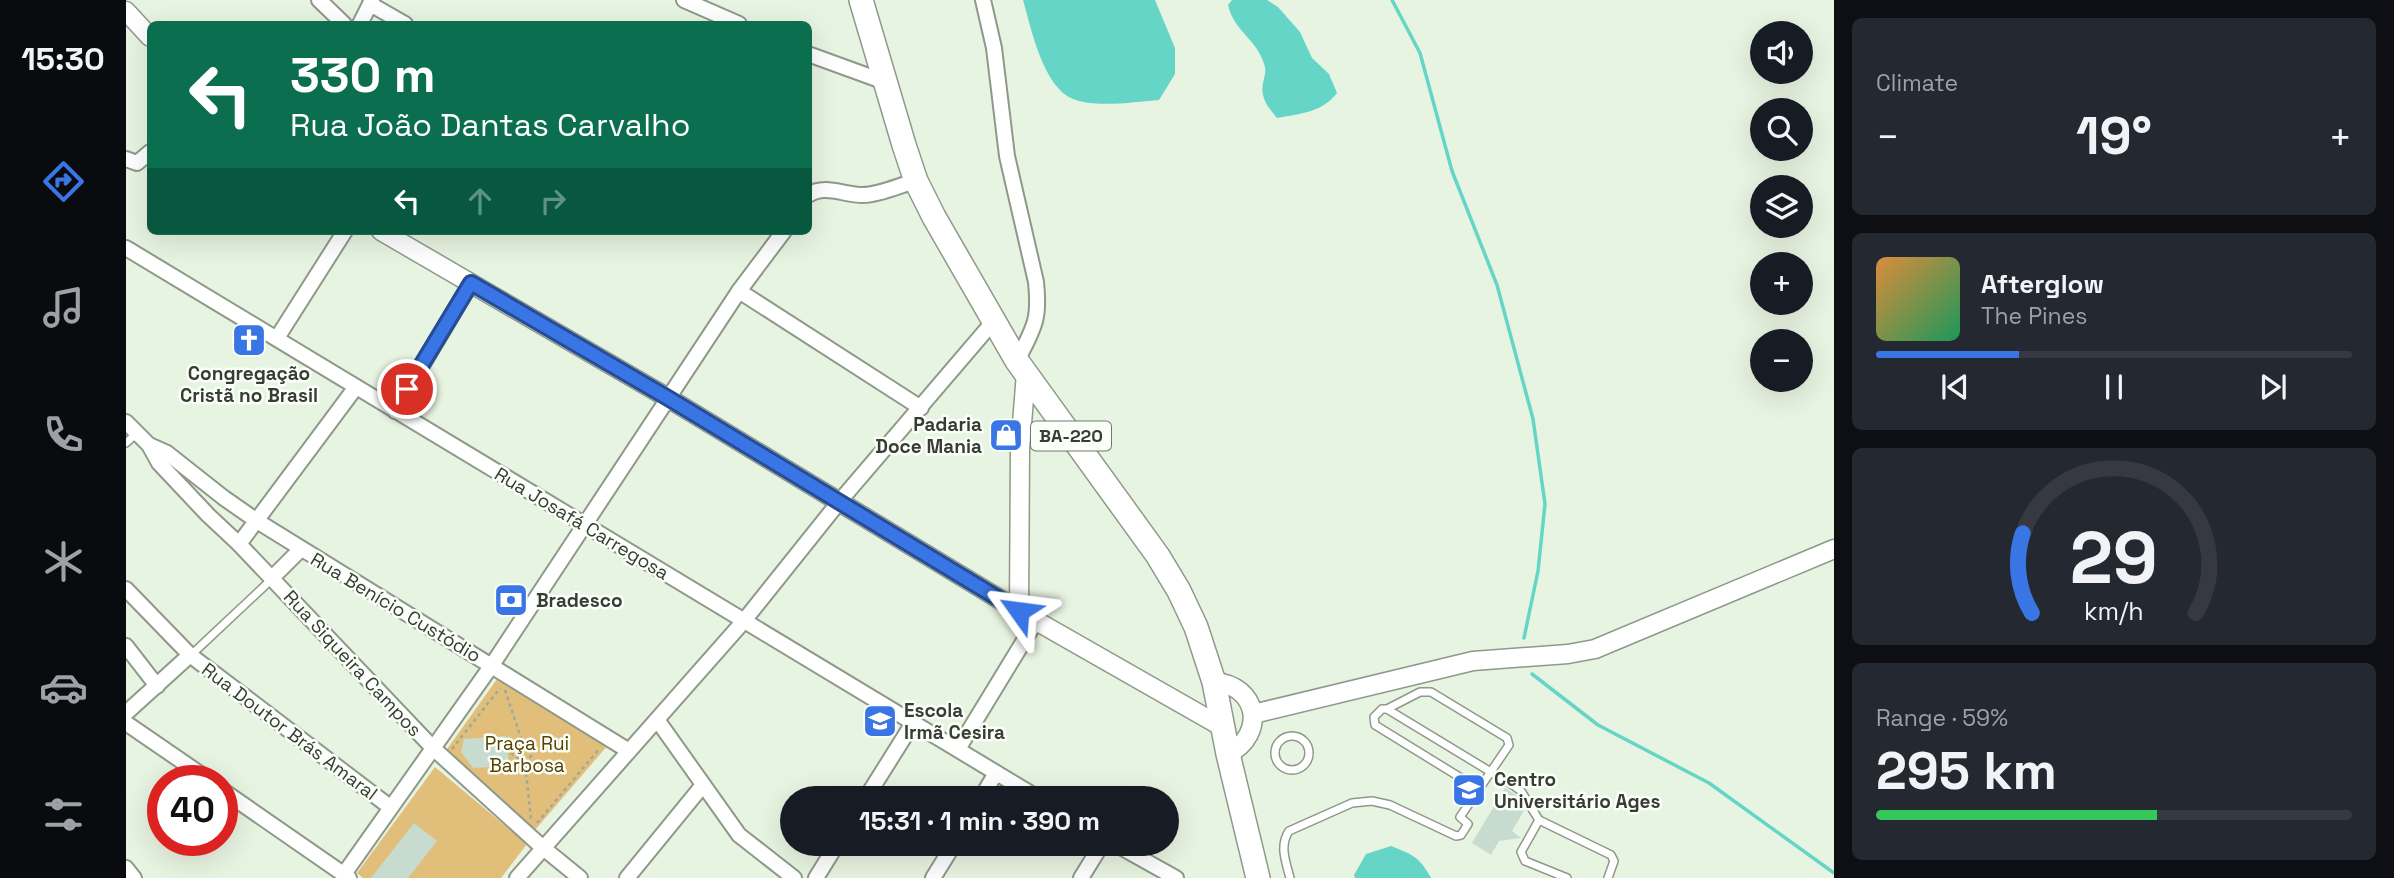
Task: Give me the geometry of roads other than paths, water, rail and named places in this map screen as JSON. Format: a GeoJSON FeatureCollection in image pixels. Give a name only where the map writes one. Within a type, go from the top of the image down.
{"type":"FeatureCollection","features":[{"type":"Feature","properties":{"kind":"main road","name":"BA-220"},"geometry":{"type":"LineString","coordinates":[[860,0],[916,181],[934,217],[993,322],[1165,568],[1196,627],[1214,682],[1228,754],[1258,878]]}},
{"type":"Feature","properties":{"kind":"street"},"geometry":{"type":"LineString","coordinates":[[318,0],[341,21]]}},
{"type":"Feature","properties":{"kind":"street"},"geometry":{"type":"LineString","coordinates":[[684,0],[732,21]]}},
{"type":"Feature","properties":{"kind":"street"},"geometry":{"type":"LineString","coordinates":[[983,0],[994,48],[1007,156],[1038,299],[1036,322],[1022,367],[1019,611]]}},
{"type":"Feature","properties":{"kind":"street"},"geometry":{"type":"LineString","coordinates":[[362,21],[371,2],[400,21]]}},
{"type":"Feature","properties":{"kind":"street"},"geometry":{"type":"LineString","coordinates":[[126,11],[147,34]]}},
{"type":"Feature","properties":{"kind":"street"},"geometry":{"type":"LineString","coordinates":[[812,55],[885,82]]}},
{"type":"Feature","properties":{"kind":"street"},"geometry":{"type":"LineString","coordinates":[[128,161],[140,162],[147,155]]}},
{"type":"Feature","properties":{"kind":"street"},"geometry":{"type":"LineString","coordinates":[[812,192],[829,190],[864,195],[916,181]]}},
{"type":"Feature","properties":{"kind":"street"},"geometry":{"type":"LineString","coordinates":[[277,338],[342,235]]}},
{"type":"Feature","properties":{"kind":"street"},"geometry":{"type":"LineString","coordinates":[[238,801],[347,876],[390,807],[492,665],[739,291],[781,235]]}},
{"type":"Feature","properties":{"kind":"street"},"geometry":{"type":"LineString","coordinates":[[403,237],[471,283],[668,398],[1019,611],[1224,728]]}},
{"type":"Feature","properties":{"kind":"street","name":"Rua Josafá Carregosa"},"geometry":{"type":"LineString","coordinates":[[126,248],[1018,786]]}},
{"type":"Feature","properties":{"kind":"street"},"geometry":{"type":"LineString","coordinates":[[395,411],[471,283]]}},
{"type":"Feature","properties":{"kind":"street"},"geometry":{"type":"LineString","coordinates":[[739,291],[921,408]]}},
{"type":"Feature","properties":{"kind":"street"},"geometry":{"type":"LineString","coordinates":[[517,878],[743,622],[839,502],[993,322]]}},
{"type":"Feature","properties":{"kind":"street"},"geometry":{"type":"LineString","coordinates":[[239,544],[356,387]]}},
{"type":"Feature","properties":{"kind":"street"},"geometry":{"type":"LineString","coordinates":[[126,422],[149,445]]}},
{"type":"Feature","properties":{"kind":"street","name":"Rua Benício Custódio"},"geometry":{"type":"LineString","coordinates":[[149,445],[167,453],[257,521],[629,751]]}},
{"type":"Feature","properties":{"kind":"street","name":"Rua Siqueira Campos"},"geometry":{"type":"LineString","coordinates":[[149,445],[159,463],[433,748],[580,878]]}},
{"type":"Feature","properties":{"kind":"street"},"geometry":{"type":"LineString","coordinates":[[208,515],[224,498]]}},
{"type":"Feature","properties":{"kind":"street"},"geometry":{"type":"LineString","coordinates":[[272,578],[301,549]]}},
{"type":"Feature","properties":{"kind":"street"},"geometry":{"type":"LineString","coordinates":[[1253,714],[1473,661],[1569,654],[1595,649],[1834,549]]}},
{"type":"Feature","properties":{"kind":"street","name":"Rua Doutor Brás Amaral"},"geometry":{"type":"LineString","coordinates":[[126,589],[190,655],[390,807]]}},
{"type":"Feature","properties":{"kind":"street"},"geometry":{"type":"LineString","coordinates":[[958,749],[1036,621]]}},
{"type":"Feature","properties":{"kind":"street"},"geometry":{"type":"LineString","coordinates":[[126,646],[157,686]]}},
{"type":"Feature","properties":{"kind":"street"},"geometry":{"type":"LineString","coordinates":[[126,713],[190,655]]}},
{"type":"Feature","properties":{"kind":"street"},"geometry":{"type":"LineString","coordinates":[[1214,682],[1230,684],[1243,693],[1253,714],[1254,724],[1249,735],[1244,743],[1228,754]]}},
{"type":"Feature","properties":{"kind":"street"},"geometry":{"type":"LineString","coordinates":[[658,721],[739,835],[794,878]]}},
{"type":"Feature","properties":{"kind":"street"},"geometry":{"type":"LineString","coordinates":[[126,723],[187,765]]}},
{"type":"Feature","properties":{"kind":"street"},"geometry":{"type":"LineString","coordinates":[[874,786],[914,723]]}},
{"type":"Feature","properties":{"kind":"street"},"geometry":{"type":"LineString","coordinates":[[988,786],[996,773]]}},
{"type":"Feature","properties":{"kind":"street"},"geometry":{"type":"LineString","coordinates":[[627,878],[703,785]]}},
{"type":"Feature","properties":{"kind":"street"},"geometry":{"type":"LineString","coordinates":[[816,878],[830,856]]}},
{"type":"Feature","properties":{"kind":"street"},"geometry":{"type":"LineString","coordinates":[[933,878],[947,856]]}},
{"type":"Feature","properties":{"kind":"street"},"geometry":{"type":"LineString","coordinates":[[1081,878],[1095,856]]}},
{"type":"Feature","properties":{"kind":"street"},"geometry":{"type":"LineString","coordinates":[[1137,856],[1176,878]]}},
{"type":"Feature","properties":{"kind":"street"},"geometry":{"type":"LineString","coordinates":[[126,868],[134,878]]}},
{"type":"Feature","properties":{"kind":"lane"},"geometry":{"type":"LineString","coordinates":[[126,443],[137,433]]}},
{"type":"Feature","properties":{"kind":"lane"},"geometry":{"type":"LineString","coordinates":[[190,655],[272,578]]}},
{"type":"Feature","properties":{"kind":"lane"},"geometry":{"type":"LineString","coordinates":[[1290,878],[1283,845],[1289,831],[1352,803],[1372,801],[1390,805],[1459,836],[1468,824],[1460,817],[1509,745],[1506,736],[1431,692],[1420,692],[1382,709],[1374,718],[1375,725],[1479,789]]}},
{"type":"Feature","properties":{"kind":"lane"},"geometry":{"type":"LineString","coordinates":[[1387,709],[1517,788],[1539,820],[1609,853],[1614,861],[1608,878]]}},
{"type":"Feature","properties":{"kind":"lane"},"geometry":{"type":"LineString","coordinates":[[1285,738],[1299,738],[1308,748],[1307,762],[1299,769],[1285,769],[1275,758],[1276,748],[1285,738]]}},
{"type":"Feature","properties":{"kind":"lane"},"geometry":{"type":"LineString","coordinates":[[1539,820],[1521,852],[1522,858],[1567,878]]}},
{"type":"Feature","properties":{"kind":"water"},"geometry":{"type":"Polygon","coordinates":[[[1023,0],[1155,0],[1175,48],[1175,74],[1159,100],[1103,104],[1073,99],[1063,92],[1046,70],[1023,0]]]}},
{"type":"Feature","properties":{"kind":"water"},"geometry":{"type":"Polygon","coordinates":[[[1232,0],[1267,0],[1278,7],[1300,32],[1312,58],[1329,74],[1337,93],[1318,108],[1277,118],[1264,98],[1262,88],[1265,69],[1262,57],[1235,22],[1228,5],[1232,0]]]}},
{"type":"Feature","properties":{"kind":"water"},"geometry":{"type":"Polygon","coordinates":[[[1391,846],[1415,857],[1431,878],[1355,878],[1354,875],[1366,854],[1391,846]]]}},
{"type":"Feature","properties":{"kind":"waterway"},"geometry":{"type":"LineString","coordinates":[[1392,0],[1420,53],[1452,171],[1497,285],[1533,419],[1545,504],[1538,571],[1524,638]]}},
{"type":"Feature","properties":{"kind":"waterway"},"geometry":{"type":"LineString","coordinates":[[1532,674],[1598,725],[1709,783],[1834,873]]}},
{"type":"Feature","properties":{"kind":"place","name":"Congregação Cristã no Brasil"},"geometry":{"type":"Point","coordinates":[249,340]}},
{"type":"Feature","properties":{"kind":"place","name":"Padaria Doce Mania"},"geometry":{"type":"Point","coordinates":[1006,435]}},
{"type":"Feature","properties":{"kind":"place","name":"Bradesco"},"geometry":{"type":"Point","coordinates":[511,600]}},
{"type":"Feature","properties":{"kind":"place","name":"Escola Irmã Cesira"},"geometry":{"type":"Point","coordinates":[880,721]}},
{"type":"Feature","properties":{"kind":"place","name":"Centro Universitário Ages"},"geometry":{"type":"Point","coordinates":[1469,790]}},
{"type":"Feature","properties":{"kind":"park label","name":"Praça Rui Barbosa"},"geometry":{"type":"Point","coordinates":[527,754]}}]}
